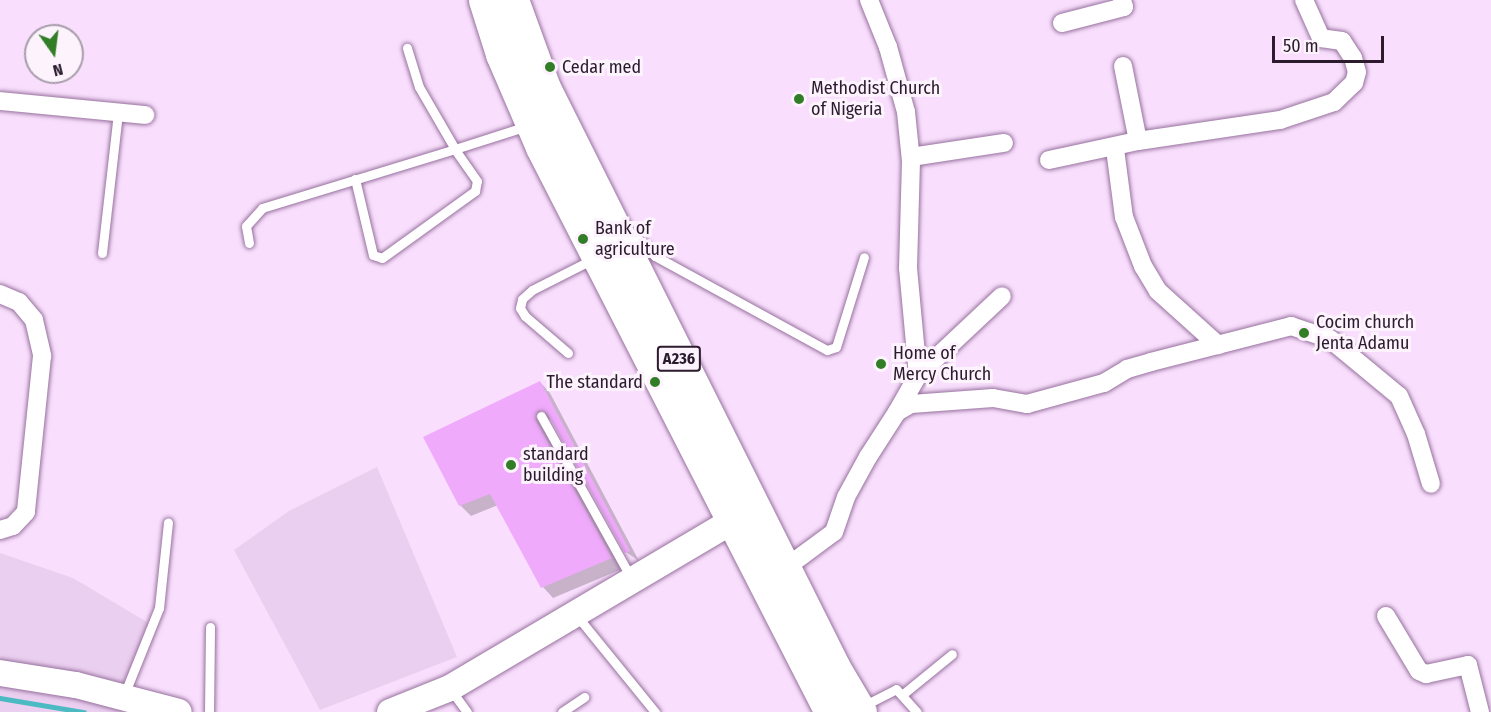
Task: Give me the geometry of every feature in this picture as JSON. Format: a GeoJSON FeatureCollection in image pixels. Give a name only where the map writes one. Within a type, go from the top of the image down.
{"type":"FeatureCollection","features":[{"type":"Feature","properties":{"kind":"highway","name":"A236"},"geometry":{"type":"LineString","coordinates":[[507,0],[532,103],[613,248],[784,569],[849,711]]}},
{"type":"Feature","properties":{"kind":"highway","name":"A236"},"geometry":{"type":"LineString","coordinates":[[613,248],[732,521],[849,711]]}},
{"type":"Feature","properties":{"kind":"street"},"geometry":{"type":"LineString","coordinates":[[869,0],[888,47],[906,112],[911,157],[908,268],[918,375]]}},
{"type":"Feature","properties":{"kind":"street"},"geometry":{"type":"LineString","coordinates":[[1062,23],[1124,7],[1122,0]]}},
{"type":"Feature","properties":{"kind":"street"},"geometry":{"type":"LineString","coordinates":[[1049,160],[1114,149],[1138,141],[1280,120],[1334,102],[1354,83],[1357,72],[1353,58],[1342,40],[1322,38],[1304,0]]}},
{"type":"Feature","properties":{"kind":"street"},"geometry":{"type":"LineString","coordinates":[[1123,66],[1138,141]]}},
{"type":"Feature","properties":{"kind":"street"},"geometry":{"type":"LineString","coordinates":[[0,101],[145,115]]}},
{"type":"Feature","properties":{"kind":"street"},"geometry":{"type":"LineString","coordinates":[[911,157],[1004,143]]}},
{"type":"Feature","properties":{"kind":"street"},"geometry":{"type":"LineString","coordinates":[[1114,149],[1124,217],[1143,266],[1158,291],[1218,345]]}},
{"type":"Feature","properties":{"kind":"street"},"geometry":{"type":"LineString","coordinates":[[0,294],[19,302],[34,320],[42,356],[26,512],[13,526],[0,530]]}},
{"type":"Feature","properties":{"kind":"street"},"geometry":{"type":"LineString","coordinates":[[784,569],[834,532],[846,497],[918,375],[1002,296]]}},
{"type":"Feature","properties":{"kind":"street"},"geometry":{"type":"LineString","coordinates":[[897,412],[911,404],[993,398],[1028,404],[1104,383],[1127,369],[1291,326],[1330,339],[1399,396],[1416,434],[1431,484]]}},
{"type":"Feature","properties":{"kind":"street"},"geometry":{"type":"LineString","coordinates":[[390,712],[450,688],[732,521]]}},
{"type":"Feature","properties":{"kind":"street"},"geometry":{"type":"LineString","coordinates":[[1386,616],[1419,671],[1426,674],[1468,665],[1480,712]]}},
{"type":"Feature","properties":{"kind":"street"},"geometry":{"type":"LineString","coordinates":[[0,673],[35,676],[178,712]]}},
{"type":"Feature","properties":{"kind":"lane"},"geometry":{"type":"LineString","coordinates":[[355,179],[373,255],[382,258],[475,191],[477,181],[455,150],[419,87],[407,48]]}},
{"type":"Feature","properties":{"kind":"lane"},"geometry":{"type":"LineString","coordinates":[[249,243],[246,226],[262,208],[455,150],[532,103]]}},
{"type":"Feature","properties":{"kind":"lane"},"geometry":{"type":"LineString","coordinates":[[102,253],[118,113]]}},
{"type":"Feature","properties":{"kind":"lane"},"geometry":{"type":"LineString","coordinates":[[568,353],[525,316],[520,308],[522,299],[532,290],[613,248],[638,239],[655,256],[827,350],[836,347],[864,256]]}},
{"type":"Feature","properties":{"kind":"lane"},"geometry":{"type":"LineString","coordinates":[[541,416],[632,580]]}},
{"type":"Feature","properties":{"kind":"lane"},"geometry":{"type":"LineString","coordinates":[[123,697],[159,608],[168,522]]}},
{"type":"Feature","properties":{"kind":"lane"},"geometry":{"type":"LineString","coordinates":[[575,614],[655,712]]}},
{"type":"Feature","properties":{"kind":"lane"},"geometry":{"type":"LineString","coordinates":[[209,712],[210,627]]}},
{"type":"Feature","properties":{"kind":"lane"},"geometry":{"type":"LineString","coordinates":[[903,694],[952,654]]}},
{"type":"Feature","properties":{"kind":"lane"},"geometry":{"type":"LineString","coordinates":[[450,688],[467,712]]}},
{"type":"Feature","properties":{"kind":"lane"},"geometry":{"type":"LineString","coordinates":[[849,711],[896,689],[917,712]]}},
{"type":"Feature","properties":{"kind":"lane"},"geometry":{"type":"LineString","coordinates":[[562,712],[584,697]]}},
{"type":"Feature","properties":{"kind":"shaded area"},"geometry":{"type":"Polygon","coordinates":[[[377,467],[457,657],[320,710],[234,550],[289,511],[377,467]]]}},
{"type":"Feature","properties":{"kind":"shaded area"},"geometry":{"type":"Polygon","coordinates":[[[0,553],[73,578],[152,625],[124,712],[0,712],[0,553]]]}},
{"type":"Feature","properties":{"kind":"building","name":"standard building"},"geometry":{"type":"Polygon","coordinates":[[[540,381],[630,551],[625,553],[547,413],[538,410],[535,419],[612,558],[541,588],[490,494],[459,506],[423,437],[540,381]]]}},
{"type":"Feature","properties":{"kind":"waterway"},"geometry":{"type":"LineString","coordinates":[[0,698],[84,712]]}},
{"type":"Feature","properties":{"kind":"place","name":"Cedar med"},"geometry":{"type":"Point","coordinates":[550,67]}},
{"type":"Feature","properties":{"kind":"place","name":"Methodist Church of Nigeria"},"geometry":{"type":"Point","coordinates":[799,99]}},
{"type":"Feature","properties":{"kind":"place","name":"Bank of agriculture"},"geometry":{"type":"Point","coordinates":[583,239]}},
{"type":"Feature","properties":{"kind":"place","name":"Cocim church Jenta Adamu"},"geometry":{"type":"Point","coordinates":[1304,333]}},
{"type":"Feature","properties":{"kind":"place","name":"Home of Mercy Church"},"geometry":{"type":"Point","coordinates":[881,364]}},
{"type":"Feature","properties":{"kind":"place","name":"The standard"},"geometry":{"type":"Point","coordinates":[655,382]}},
{"type":"Feature","properties":{"kind":"place","name":"standard building"},"geometry":{"type":"Point","coordinates":[511,465]}}]}
